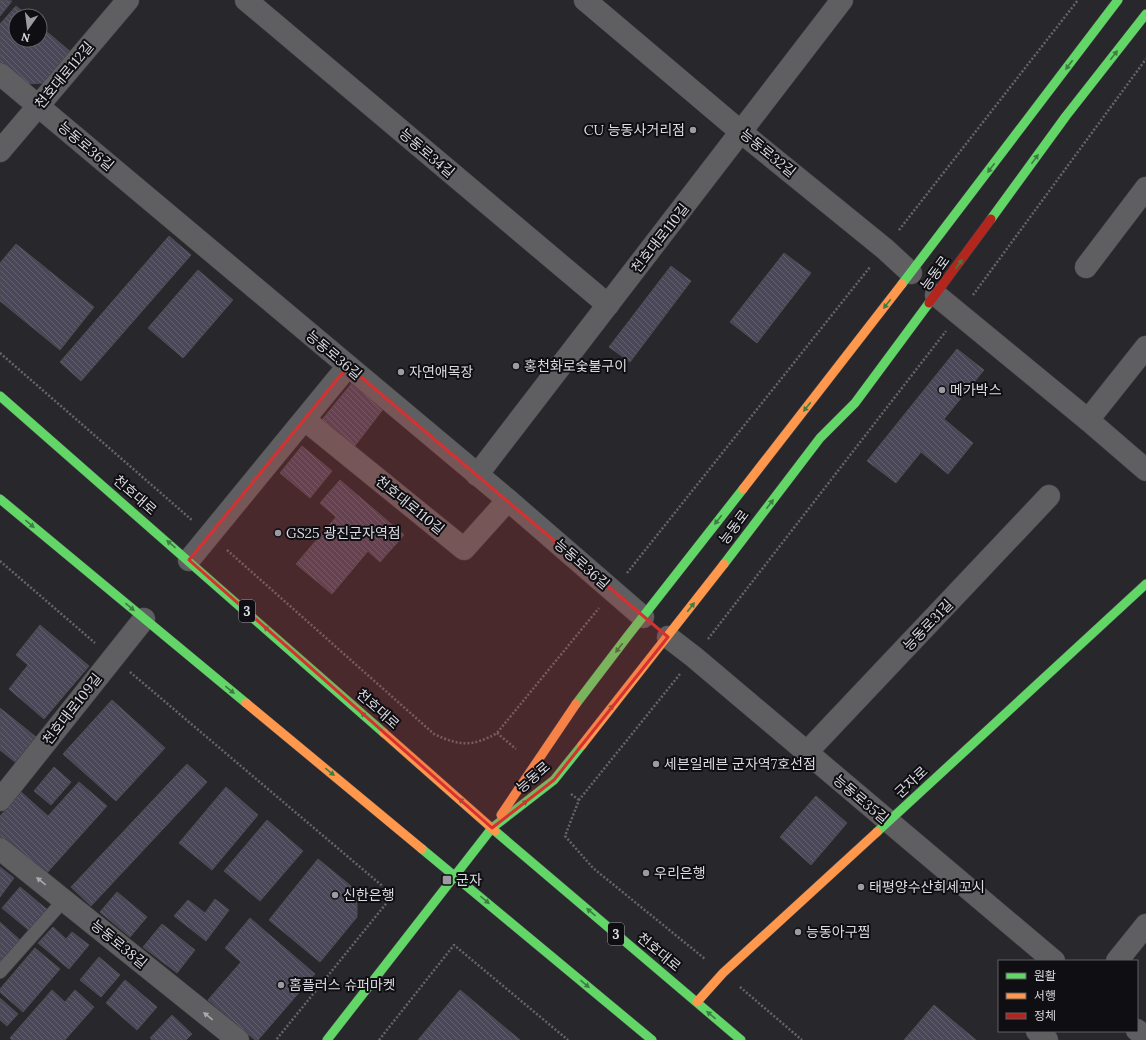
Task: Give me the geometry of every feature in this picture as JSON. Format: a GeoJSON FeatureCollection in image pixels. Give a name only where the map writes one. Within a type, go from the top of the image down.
{"type":"FeatureCollection","features":[{"type":"Feature","properties":{"kind":"main road","name":"능동로"},"geometry":{"type":"LineString","coordinates":[[492,828],[554,780],[665,634],[820,438],[855,403],[922,283],[1118,0]]}},
{"type":"Feature","properties":{"kind":"main road","name":"능동로"},"geometry":{"type":"LineString","coordinates":[[327,1040],[492,828],[533,763],[646,620],[922,283],[1066,116],[1146,14]]}},
{"type":"Feature","properties":{"kind":"main road","name":"천호대로"},"geometry":{"type":"LineString","coordinates":[[0,396],[189,560],[492,828],[741,1040]]}},
{"type":"Feature","properties":{"kind":"main road"},"geometry":{"type":"LineString","coordinates":[[0,499],[652,1040]]}},
{"type":"Feature","properties":{"kind":"main road","name":"군자로"},"geometry":{"type":"LineString","coordinates":[[697,1002],[723,973],[889,822],[1146,584]]}},
{"type":"Feature","properties":{"kind":"street","name":"천호대로112길"},"geometry":{"type":"LineString","coordinates":[[0,151],[128,0]]}},
{"type":"Feature","properties":{"kind":"street","name":"능동로34길"},"geometry":{"type":"LineString","coordinates":[[246,0],[608,306]]}},
{"type":"Feature","properties":{"kind":"street","name":"천호대로110길"},"geometry":{"type":"LineString","coordinates":[[477,475],[842,0]]}},
{"type":"Feature","properties":{"kind":"street","name":"능동로32길"},"geometry":{"type":"LineString","coordinates":[[597,4],[741,132],[885,249],[922,283]]}},
{"type":"Feature","properties":{"kind":"street","name":"능동로36길"},"geometry":{"type":"LineString","coordinates":[[0,74],[508,500],[646,620]]}},
{"type":"Feature","properties":{"kind":"street"},"geometry":{"type":"LineString","coordinates":[[1086,267],[1146,188]]}},
{"type":"Feature","properties":{"kind":"street"},"geometry":{"type":"LineString","coordinates":[[922,283],[959,316],[1088,420],[1146,470]]}},
{"type":"Feature","properties":{"kind":"street"},"geometry":{"type":"LineString","coordinates":[[1088,420],[1146,347]]}},
{"type":"Feature","properties":{"kind":"street"},"geometry":{"type":"LineString","coordinates":[[189,560],[348,366]]}},
{"type":"Feature","properties":{"kind":"street","name":"천호대로110길"},"geometry":{"type":"LineString","coordinates":[[305,420],[464,549],[508,500]]}},
{"type":"Feature","properties":{"kind":"street","name":"능동로31길"},"geometry":{"type":"LineString","coordinates":[[806,753],[1049,496]]}},
{"type":"Feature","properties":{"kind":"street","name":"천호대로109길"},"geometry":{"type":"LineString","coordinates":[[0,800],[112,657],[144,619]]}},
{"type":"Feature","properties":{"kind":"street","name":"능동로35길"},"geometry":{"type":"LineString","coordinates":[[665,634],[1053,960]]}},
{"type":"Feature","properties":{"kind":"street","name":"능동로38길"},"geometry":{"type":"LineString","coordinates":[[0,848],[238,1040]]}},
{"type":"Feature","properties":{"kind":"street"},"geometry":{"type":"LineString","coordinates":[[1118,960],[1146,925]]}},
{"type":"Feature","properties":{"kind":"street"},"geometry":{"type":"LineString","coordinates":[[1138,1031],[1146,1038]]}},
{"type":"Feature","properties":{"kind":"street"},"geometry":{"type":"LineString","coordinates":[[1038,1032],[1047,1040]]}},
{"type":"Feature","properties":{"kind":"lane"},"geometry":{"type":"LineString","coordinates":[[0,972],[64,900]]}},
{"type":"Feature","properties":{"kind":"path"},"geometry":{"type":"LineString","coordinates":[[613,590],[885,249],[1078,0]]}},
{"type":"Feature","properties":{"kind":"path"},"geometry":{"type":"LineString","coordinates":[[694,657],[959,316],[1146,59]]}},
{"type":"Feature","properties":{"kind":"path","name":"천호대로"},"geometry":{"type":"LineString","coordinates":[[0,353],[434,734],[451,742],[470,744],[487,739],[497,733],[613,590]]}},
{"type":"Feature","properties":{"kind":"path"},"geometry":{"type":"LineString","coordinates":[[0,562],[393,895],[276,1040]]}},
{"type":"Feature","properties":{"kind":"path","name":"천호대로"},"geometry":{"type":"LineString","coordinates":[[694,657],[579,800],[565,836],[594,868],[723,973],[802,1040]]}},
{"type":"Feature","properties":{"kind":"path"},"geometry":{"type":"LineString","coordinates":[[379,1040],[454,945],[568,1040]]}},
{"type":"Feature","properties":{"kind":"highlighted area"},"geometry":{"type":"Polygon","coordinates":[[[348,366],[668,637],[554,780],[492,828],[189,560],[348,366]]]}},
{"type":"Feature","properties":{"kind":"building"},"geometry":{"type":"Polygon","coordinates":[[[0,0],[12,1],[0,16],[0,0]]]}},
{"type":"Feature","properties":{"kind":"building"},"geometry":{"type":"Polygon","coordinates":[[[8,15],[8,48],[48,48],[48,33],[72,53],[46,83],[23,84],[0,64],[0,24],[8,15]]]}},
{"type":"Feature","properties":{"kind":"building"},"geometry":{"type":"Polygon","coordinates":[[[169,236],[191,255],[81,381],[60,362],[169,236]]]}},
{"type":"Feature","properties":{"kind":"building"},"geometry":{"type":"Polygon","coordinates":[[[16,244],[94,307],[60,350],[0,301],[0,263],[16,244]]]}},
{"type":"Feature","properties":{"kind":"building"},"geometry":{"type":"Polygon","coordinates":[[[784,253],[811,273],[757,343],[730,322],[784,253]]]}},
{"type":"Feature","properties":{"kind":"building"},"geometry":{"type":"Polygon","coordinates":[[[671,266],[691,281],[630,362],[609,347],[671,266]]]}},
{"type":"Feature","properties":{"kind":"building"},"geometry":{"type":"Polygon","coordinates":[[[198,270],[233,300],[183,358],[148,328],[198,270]]]}},
{"type":"Feature","properties":{"kind":"building"},"geometry":{"type":"Polygon","coordinates":[[[957,349],[984,370],[944,419],[973,443],[948,474],[921,452],[896,483],[867,461],[957,349]]]}},
{"type":"Feature","properties":{"kind":"building"},"geometry":{"type":"Polygon","coordinates":[[[352,383],[384,408],[354,447],[321,421],[352,383]]]}},
{"type":"Feature","properties":{"kind":"building"},"geometry":{"type":"Polygon","coordinates":[[[302,446],[332,471],[310,498],[280,473],[302,446]]]}},
{"type":"Feature","properties":{"kind":"building"},"geometry":{"type":"Polygon","coordinates":[[[340,480],[404,535],[380,562],[368,551],[332,594],[296,564],[336,517],[320,503],[340,480]]]}},
{"type":"Feature","properties":{"kind":"building"},"geometry":{"type":"Polygon","coordinates":[[[40,625],[89,666],[44,719],[9,689],[28,665],[16,655],[40,625]]]}},
{"type":"Feature","properties":{"kind":"building"},"geometry":{"type":"Polygon","coordinates":[[[112,700],[165,748],[116,801],[63,754],[112,700]]]}},
{"type":"Feature","properties":{"kind":"building"},"geometry":{"type":"Polygon","coordinates":[[[0,708],[36,737],[15,762],[0,750],[0,708]]]}},
{"type":"Feature","properties":{"kind":"building"},"geometry":{"type":"Polygon","coordinates":[[[187,764],[207,782],[91,906],[71,887],[187,764]]]}},
{"type":"Feature","properties":{"kind":"building"},"geometry":{"type":"Polygon","coordinates":[[[54,767],[71,782],[51,805],[34,791],[54,767]]]}},
{"type":"Feature","properties":{"kind":"building"},"geometry":{"type":"Polygon","coordinates":[[[79,782],[107,806],[45,875],[0,840],[0,816],[21,792],[48,816],[79,782]]]}},
{"type":"Feature","properties":{"kind":"building"},"geometry":{"type":"Polygon","coordinates":[[[226,787],[258,815],[212,870],[179,843],[226,787]]]}},
{"type":"Feature","properties":{"kind":"building"},"geometry":{"type":"Polygon","coordinates":[[[816,796],[847,823],[811,865],[780,837],[816,796]]]}},
{"type":"Feature","properties":{"kind":"building"},"geometry":{"type":"Polygon","coordinates":[[[267,820],[303,851],[260,901],[224,871],[267,820]]]}},
{"type":"Feature","properties":{"kind":"building"},"geometry":{"type":"Polygon","coordinates":[[[318,859],[357,891],[357,917],[320,962],[269,920],[318,859]]]}},
{"type":"Feature","properties":{"kind":"building"},"geometry":{"type":"Polygon","coordinates":[[[0,867],[14,878],[0,897],[0,867]]]}},
{"type":"Feature","properties":{"kind":"building"},"geometry":{"type":"Polygon","coordinates":[[[20,887],[49,911],[31,932],[2,908],[20,887]]]}},
{"type":"Feature","properties":{"kind":"building"},"geometry":{"type":"Polygon","coordinates":[[[117,892],[147,917],[130,937],[100,912],[117,892]]]}},
{"type":"Feature","properties":{"kind":"building"},"geometry":{"type":"Polygon","coordinates":[[[215,899],[229,910],[206,941],[174,916],[188,900],[205,913],[215,899]]]}},
{"type":"Feature","properties":{"kind":"building"},"geometry":{"type":"Polygon","coordinates":[[[250,918],[315,974],[258,1040],[255,1040],[208,1000],[241,962],[225,948],[250,918]]]}},
{"type":"Feature","properties":{"kind":"building"},"geometry":{"type":"Polygon","coordinates":[[[0,922],[21,941],[0,965],[0,922]]]}},
{"type":"Feature","properties":{"kind":"building"},"geometry":{"type":"Polygon","coordinates":[[[162,924],[195,950],[177,973],[143,947],[162,924]]]}},
{"type":"Feature","properties":{"kind":"building"},"geometry":{"type":"Polygon","coordinates":[[[53,927],[66,939],[72,932],[89,945],[69,969],[38,943],[53,927]]]}},
{"type":"Feature","properties":{"kind":"building"},"geometry":{"type":"Polygon","coordinates":[[[35,948],[60,969],[23,1012],[0,992],[0,989],[35,948]]]}},
{"type":"Feature","properties":{"kind":"building"},"geometry":{"type":"Polygon","coordinates":[[[99,957],[120,975],[101,997],[80,980],[99,957]]]}},
{"type":"Feature","properties":{"kind":"building"},"geometry":{"type":"Polygon","coordinates":[[[125,980],[157,1007],[137,1030],[106,1003],[125,980]]]}},
{"type":"Feature","properties":{"kind":"building"},"geometry":{"type":"Polygon","coordinates":[[[52,990],[65,1002],[75,990],[94,1007],[65,1040],[12,1040],[10,1038],[52,990]]]}},
{"type":"Feature","properties":{"kind":"building"},"geometry":{"type":"Polygon","coordinates":[[[460,990],[520,1040],[418,1040],[460,990]]]}},
{"type":"Feature","properties":{"kind":"building"},"geometry":{"type":"Polygon","coordinates":[[[0,998],[18,1014],[7,1026],[0,1020],[0,998]]]}},
{"type":"Feature","properties":{"kind":"building"},"geometry":{"type":"Polygon","coordinates":[[[934,1005],[976,1040],[904,1040],[934,1005]]]}},
{"type":"Feature","properties":{"kind":"building"},"geometry":{"type":"Polygon","coordinates":[[[172,1015],[192,1034],[186,1040],[152,1040],[150,1038],[172,1015]]]}},
{"type":"Feature","properties":{"kind":"traffic: fast"},"geometry":{"type":"LineString","coordinates":[[902,284],[1118,0]]}},
{"type":"Feature","properties":{"kind":"traffic: fast"},"geometry":{"type":"LineString","coordinates":[[991,219],[1066,116],[1146,14]]}},
{"type":"Feature","properties":{"kind":"traffic: fast"},"geometry":{"type":"LineString","coordinates":[[724,564],[820,438],[855,403],[929,303]]}},
{"type":"Feature","properties":{"kind":"traffic: fast"},"geometry":{"type":"LineString","coordinates":[[0,396],[384,733]]}},
{"type":"Feature","properties":{"kind":"traffic: fast"},"geometry":{"type":"LineString","coordinates":[[576,704],[743,489]]}},
{"type":"Feature","properties":{"kind":"traffic: fast"},"geometry":{"type":"LineString","coordinates":[[0,499],[246,703]]}},
{"type":"Feature","properties":{"kind":"traffic: fast"},"geometry":{"type":"LineString","coordinates":[[877,832],[1146,584]]}},
{"type":"Feature","properties":{"kind":"traffic: fast"},"geometry":{"type":"LineString","coordinates":[[327,1040],[492,828],[554,780],[582,745]]}},
{"type":"Feature","properties":{"kind":"traffic: fast"},"geometry":{"type":"LineString","coordinates":[[495,831],[741,1040]]}},
{"type":"Feature","properties":{"kind":"traffic: fast"},"geometry":{"type":"LineString","coordinates":[[422,849],[652,1040]]}},
{"type":"Feature","properties":{"kind":"traffic: slow"},"geometry":{"type":"LineString","coordinates":[[743,489],[902,284]]}},
{"type":"Feature","properties":{"kind":"traffic: slow"},"geometry":{"type":"LineString","coordinates":[[582,745],[724,564]]}},
{"type":"Feature","properties":{"kind":"traffic: slow"},"geometry":{"type":"LineString","coordinates":[[246,703],[422,849]]}},
{"type":"Feature","properties":{"kind":"traffic: slow"},"geometry":{"type":"LineString","coordinates":[[501,815],[576,704]]}},
{"type":"Feature","properties":{"kind":"traffic: slow"},"geometry":{"type":"LineString","coordinates":[[384,733],[495,831]]}},
{"type":"Feature","properties":{"kind":"traffic: slow"},"geometry":{"type":"LineString","coordinates":[[697,1002],[723,973],[877,832]]}},
{"type":"Feature","properties":{"kind":"traffic: jam"},"geometry":{"type":"LineString","coordinates":[[929,303],[991,219]]}},
{"type":"Feature","properties":{"kind":"place","name":"CU 능동사거리점"},"geometry":{"type":"Point","coordinates":[693,130]}},
{"type":"Feature","properties":{"kind":"place","name":"홍천화로숯불구이"},"geometry":{"type":"Point","coordinates":[516,366]}},
{"type":"Feature","properties":{"kind":"place","name":"자연애목장"},"geometry":{"type":"Point","coordinates":[401,372]}},
{"type":"Feature","properties":{"kind":"place","name":"메가박스"},"geometry":{"type":"Point","coordinates":[942,390]}},
{"type":"Feature","properties":{"kind":"place","name":"GS25 광진군자역점"},"geometry":{"type":"Point","coordinates":[278,533]}},
{"type":"Feature","properties":{"kind":"place","name":"세븐일레븐 군자역7호선점"},"geometry":{"type":"Point","coordinates":[656,764]}},
{"type":"Feature","properties":{"kind":"place","name":"우리은행"},"geometry":{"type":"Point","coordinates":[646,873]}},
{"type":"Feature","properties":{"kind":"place","name":"군자"},"geometry":{"type":"Point","coordinates":[447,880]}},
{"type":"Feature","properties":{"kind":"place","name":"태평양수산회세꼬시"},"geometry":{"type":"Point","coordinates":[861,887]}},
{"type":"Feature","properties":{"kind":"place","name":"신한은행"},"geometry":{"type":"Point","coordinates":[335,895]}},
{"type":"Feature","properties":{"kind":"place","name":"능동아구찜"},"geometry":{"type":"Point","coordinates":[798,932]}},
{"type":"Feature","properties":{"kind":"place","name":"홈플러스 슈퍼마켓"},"geometry":{"type":"Point","coordinates":[281,985]}}]}
